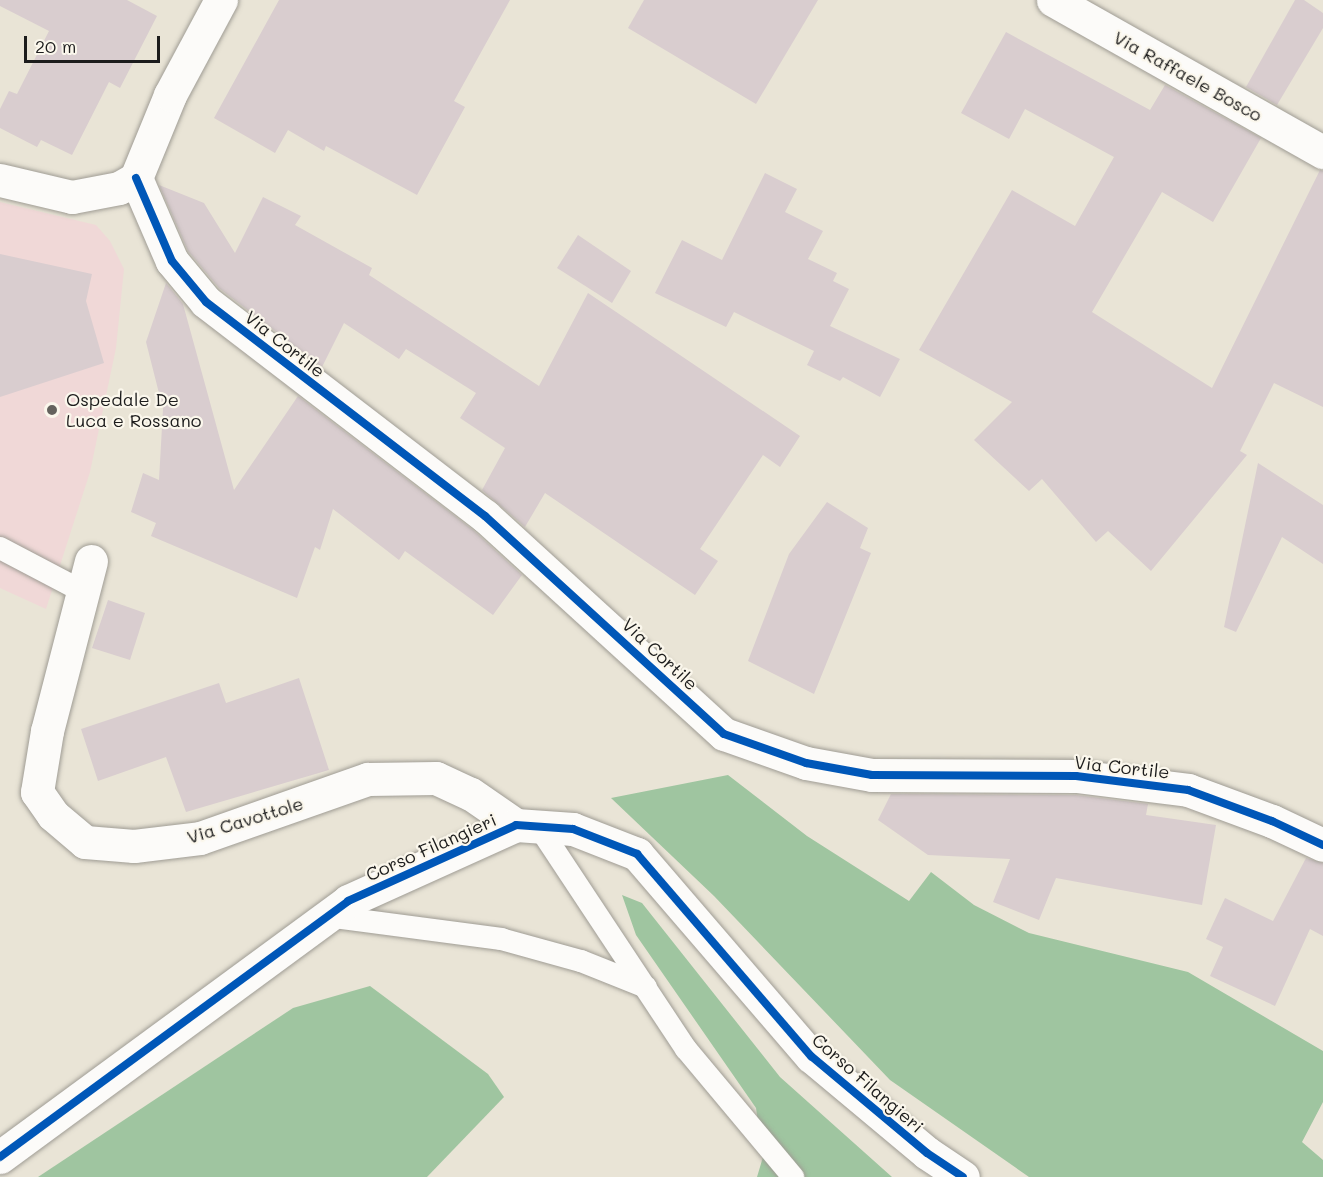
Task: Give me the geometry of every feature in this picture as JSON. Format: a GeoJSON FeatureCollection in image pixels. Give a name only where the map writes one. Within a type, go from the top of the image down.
{"type":"FeatureCollection","features":[{"type":"Feature","properties":{"kind":"street"},"geometry":{"type":"LineString","coordinates":[[0,180],[72,197],[119,188],[136,177],[170,95],[221,0]]}},
{"type":"Feature","properties":{"kind":"street","name":"Via Raffaele Bosco"},"geometry":{"type":"LineString","coordinates":[[1053,0],[1323,152]]}},
{"type":"Feature","properties":{"kind":"street","name":"Via Cortile"},"geometry":{"type":"LineString","coordinates":[[136,177],[172,261],[206,302],[484,516],[724,734],[806,763],[872,775],[1076,776],[1188,790],[1272,821],[1323,845]]}},
{"type":"Feature","properties":{"kind":"street","name":"Via Cavottole"},"geometry":{"type":"LineString","coordinates":[[87,576],[46,731],[37,792],[53,815],[85,843],[134,846],[200,838],[368,779],[436,778],[471,794],[527,826]]}},
{"type":"Feature","properties":{"kind":"street","name":"Corso Filangieri"},"geometry":{"type":"LineString","coordinates":[[0,1157],[348,901],[527,826],[573,829],[637,854],[811,1056],[927,1153],[963,1177]]}},
{"type":"Feature","properties":{"kind":"lane"},"geometry":{"type":"LineString","coordinates":[[0,548],[87,576]]}},
{"type":"Feature","properties":{"kind":"lane"},"geometry":{"type":"LineString","coordinates":[[527,826],[645,987],[686,1049],[793,1177]]}},
{"type":"Feature","properties":{"kind":"lane"},"geometry":{"type":"LineString","coordinates":[[327,916],[501,939],[581,961],[645,987]]}},
{"type":"Feature","properties":{"kind":"shaded area","name":"Ospedale De Luca e Rossano"},"geometry":{"type":"Polygon","coordinates":[[[0,202],[96,225],[110,241],[124,269],[116,348],[90,472],[46,609],[0,588],[0,202]]]}},
{"type":"Feature","properties":{"kind":"green space"},"geometry":{"type":"Polygon","coordinates":[[[728,775],[807,836],[909,901],[931,872],[974,905],[1029,933],[1188,972],[1323,1051],[1323,1102],[1302,1142],[1323,1160],[1323,1177],[1029,1177],[890,1080],[714,896],[611,798],[728,775]]]}},
{"type":"Feature","properties":{"kind":"green space"},"geometry":{"type":"Polygon","coordinates":[[[622,895],[642,903],[780,1077],[892,1177],[757,1177],[763,1157],[756,1108],[636,935],[622,895]]]}},
{"type":"Feature","properties":{"kind":"green space"},"geometry":{"type":"Polygon","coordinates":[[[370,986],[488,1074],[504,1097],[427,1177],[38,1177],[293,1008],[370,986]]]}},
{"type":"Feature","properties":{"kind":"building"},"geometry":{"type":"Polygon","coordinates":[[[0,0],[127,0],[157,16],[120,88],[109,82],[72,155],[41,140],[37,147],[0,128],[0,109],[9,91],[17,94],[49,31],[0,6],[0,0]]]}},
{"type":"Feature","properties":{"kind":"building"},"geometry":{"type":"Polygon","coordinates":[[[279,0],[510,0],[454,101],[465,107],[417,195],[326,146],[324,151],[288,130],[275,153],[214,118],[279,0]]]}},
{"type":"Feature","properties":{"kind":"building"},"geometry":{"type":"Polygon","coordinates":[[[644,0],[818,0],[756,104],[628,28],[644,0]]]}},
{"type":"Feature","properties":{"kind":"building"},"geometry":{"type":"Polygon","coordinates":[[[1295,0],[1304,0],[1323,13],[1323,28],[1277,105],[1246,87],[1295,0]]]}},
{"type":"Feature","properties":{"kind":"building"},"geometry":{"type":"Polygon","coordinates":[[[1006,32],[1150,110],[1165,85],[1261,138],[1213,222],[1162,192],[1092,312],[1212,388],[1320,170],[1323,171],[1323,407],[1274,383],[1240,451],[1247,455],[1151,571],[1108,531],[1096,542],[1042,479],[1029,491],[974,440],[1012,402],[919,350],[1012,190],[1075,226],[1114,157],[1025,109],[1009,139],[961,113],[1006,32]]]}},
{"type":"Feature","properties":{"kind":"building"},"geometry":{"type":"Polygon","coordinates":[[[765,173],[797,189],[785,212],[823,231],[808,259],[837,273],[833,281],[849,289],[830,326],[900,359],[880,397],[843,377],[840,381],[807,365],[814,351],[734,312],[726,327],[655,293],[682,240],[722,260],[765,173]]]}},
{"type":"Feature","properties":{"kind":"building"},"geometry":{"type":"Polygon","coordinates":[[[159,185],[204,203],[235,253],[263,197],[301,216],[295,225],[372,268],[369,275],[539,386],[588,293],[800,436],[780,467],[763,455],[700,549],[718,561],[695,595],[545,493],[525,527],[482,490],[505,448],[460,418],[476,393],[406,349],[399,359],[344,323],[322,367],[219,288],[188,251],[159,185]]]}},
{"type":"Feature","properties":{"kind":"building"},"geometry":{"type":"Polygon","coordinates":[[[578,235],[631,271],[612,303],[557,268],[578,235]]]}},
{"type":"Feature","properties":{"kind":"building"},"geometry":{"type":"Polygon","coordinates":[[[0,254],[92,274],[86,301],[104,363],[0,397],[0,254]]]}},
{"type":"Feature","properties":{"kind":"building"},"geometry":{"type":"Polygon","coordinates":[[[166,283],[183,304],[234,490],[298,396],[473,530],[522,575],[493,615],[405,551],[399,560],[333,509],[320,550],[315,547],[297,598],[151,536],[156,523],[131,512],[143,473],[159,480],[163,409],[146,342],[166,283]]]}},
{"type":"Feature","properties":{"kind":"building"},"geometry":{"type":"Polygon","coordinates":[[[1258,463],[1323,505],[1323,564],[1282,537],[1236,632],[1224,627],[1258,463]]]}},
{"type":"Feature","properties":{"kind":"building"},"geometry":{"type":"Polygon","coordinates":[[[827,502],[868,528],[860,548],[871,553],[814,694],[748,661],[789,554],[827,502]]]}},
{"type":"Feature","properties":{"kind":"building"},"geometry":{"type":"Polygon","coordinates":[[[108,600],[145,613],[130,660],[92,648],[108,600]]]}},
{"type":"Feature","properties":{"kind":"building"},"geometry":{"type":"Polygon","coordinates":[[[299,678],[329,770],[186,812],[166,757],[98,781],[81,729],[219,683],[226,703],[299,678]]]}},
{"type":"Feature","properties":{"kind":"building"},"geometry":{"type":"Polygon","coordinates":[[[891,794],[1075,795],[1148,804],[1146,815],[1216,825],[1202,905],[1056,878],[1039,920],[993,902],[1010,859],[928,855],[878,820],[891,794]]]}},
{"type":"Feature","properties":{"kind":"building"},"geometry":{"type":"Polygon","coordinates":[[[1306,858],[1323,863],[1323,936],[1310,929],[1275,1006],[1210,976],[1223,947],[1206,939],[1225,898],[1273,921],[1306,858]]]}},
{"type":"Feature","properties":{"kind":"cycle path"},"geometry":{"type":"LineString","coordinates":[[136,178],[172,261],[206,302],[485,516],[724,734],[806,763],[872,775],[1076,776],[1188,790],[1272,821],[1323,845]]}},
{"type":"Feature","properties":{"kind":"cycle path"},"geometry":{"type":"LineString","coordinates":[[0,1157],[348,901],[516,825],[573,829],[637,854],[811,1056],[927,1153],[963,1177]]}},
{"type":"Feature","properties":{"kind":"place","name":"Ospedale De Luca e Rossano"},"geometry":{"type":"Point","coordinates":[52,410]}}]}
